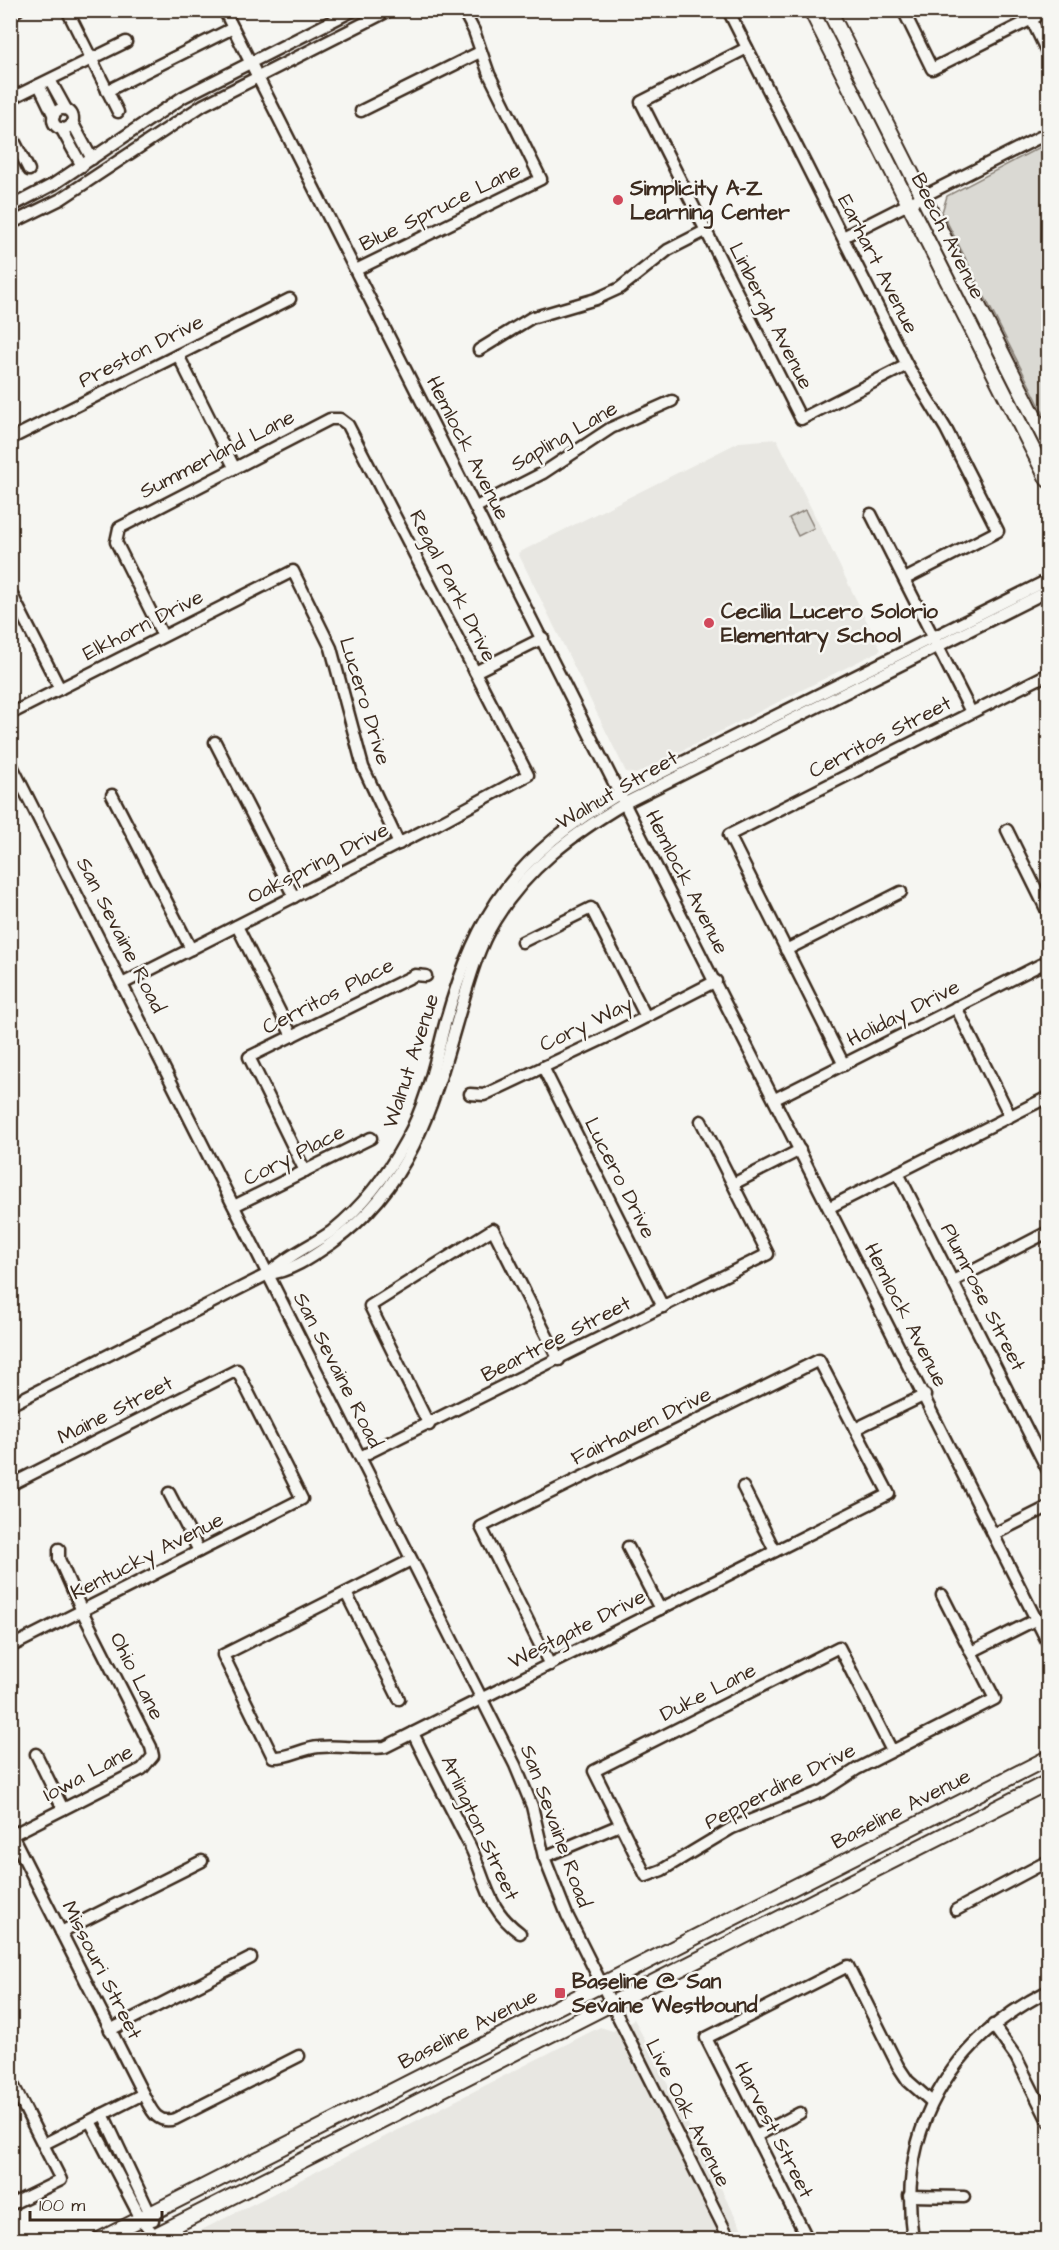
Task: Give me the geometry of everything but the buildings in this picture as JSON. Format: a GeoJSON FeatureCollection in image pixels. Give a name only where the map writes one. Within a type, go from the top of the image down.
{"type":"FeatureCollection","features":[{"type":"Feature","properties":{"kind":"main road","name":"Beech Avenue"},"geometry":{"type":"LineString","coordinates":[[811,10],[1048,480]]}},
{"type":"Feature","properties":{"kind":"main road","name":"Beech Avenue"},"geometry":{"type":"LineString","coordinates":[[830,10],[1048,444]]}},
{"type":"Feature","properties":{"kind":"main road","name":"Baseline Avenue"},"geometry":{"type":"LineString","coordinates":[[99,2240],[1048,1758]]}},
{"type":"Feature","properties":{"kind":"main road","name":"Baseline Avenue"},"geometry":{"type":"LineString","coordinates":[[153,2238],[1048,1782]]}},
{"type":"Feature","properties":{"kind":"street"},"geometry":{"type":"LineString","coordinates":[[10,15],[18,10]]}},
{"type":"Feature","properties":{"kind":"street"},"geometry":{"type":"LineString","coordinates":[[67,10],[118,112]]}},
{"type":"Feature","properties":{"kind":"street","name":"Hemlock Avenue"},"geometry":{"type":"LineString","coordinates":[[224,10],[925,1395],[1048,1643]]}},
{"type":"Feature","properties":{"kind":"street"},"geometry":{"type":"LineString","coordinates":[[10,207],[82,166],[183,97],[354,10]]}},
{"type":"Feature","properties":{"kind":"street"},"geometry":{"type":"LineString","coordinates":[[10,224],[61,199],[203,105],[390,10]]}},
{"type":"Feature","properties":{"kind":"street"},"geometry":{"type":"LineString","coordinates":[[361,111],[480,52],[474,31],[464,10]]}},
{"type":"Feature","properties":{"kind":"street","name":"Earhart Avenue"},"geometry":{"type":"LineString","coordinates":[[728,10],[907,365],[946,429],[998,531],[905,579]]}},
{"type":"Feature","properties":{"kind":"street"},"geometry":{"type":"LineString","coordinates":[[903,10],[932,69],[1029,15],[1048,11]]}},
{"type":"Feature","properties":{"kind":"street"},"geometry":{"type":"LineString","coordinates":[[1029,15],[1048,54]]}},
{"type":"Feature","properties":{"kind":"street"},"geometry":{"type":"LineString","coordinates":[[107,91],[233,28]]}},
{"type":"Feature","properties":{"kind":"street"},"geometry":{"type":"LineString","coordinates":[[10,99],[126,42]]}},
{"type":"Feature","properties":{"kind":"street","name":"Linbergh Avenue"},"geometry":{"type":"LineString","coordinates":[[747,48],[641,102],[705,231],[801,418],[907,365]]}},
{"type":"Feature","properties":{"kind":"street","name":"Blue Spruce Lane"},"geometry":{"type":"LineString","coordinates":[[356,270],[541,178],[480,52]]}},
{"type":"Feature","properties":{"kind":"street"},"geometry":{"type":"LineString","coordinates":[[50,80],[66,109],[71,113],[72,122],[92,159]]}},
{"type":"Feature","properties":{"kind":"street"},"geometry":{"type":"LineString","coordinates":[[39,85],[56,125],[62,128],[82,166]]}},
{"type":"Feature","properties":{"kind":"street"},"geometry":{"type":"LineString","coordinates":[[54,116],[57,111],[66,109]]}},
{"type":"Feature","properties":{"kind":"street"},"geometry":{"type":"LineString","coordinates":[[62,128],[68,127],[72,122]]}},
{"type":"Feature","properties":{"kind":"street"},"geometry":{"type":"LineString","coordinates":[[10,133],[14,150],[29,170]]}},
{"type":"Feature","properties":{"kind":"street"},"geometry":{"type":"LineString","coordinates":[[843,237],[1048,133]]}},
{"type":"Feature","properties":{"kind":"street"},"geometry":{"type":"LineString","coordinates":[[479,350],[531,318],[596,299],[620,288],[668,250],[705,231]]}},
{"type":"Feature","properties":{"kind":"street","name":"Preston Drive"},"geometry":{"type":"LineString","coordinates":[[10,439],[290,299]]}},
{"type":"Feature","properties":{"kind":"street"},"geometry":{"type":"LineString","coordinates":[[178,355],[234,467]]}},
{"type":"Feature","properties":{"kind":"street","name":"Sapling Lane"},"geometry":{"type":"LineString","coordinates":[[476,507],[543,473],[611,429],[672,401]]}},
{"type":"Feature","properties":{"kind":"street","name":"Summerland Lane"},"geometry":{"type":"LineString","coordinates":[[163,636],[116,542],[116,533],[123,524],[330,418],[340,419]]}},
{"type":"Feature","properties":{"kind":"street","name":"Regal Park Drive"},"geometry":{"type":"LineString","coordinates":[[340,419],[348,424],[528,775]]}},
{"type":"Feature","properties":{"kind":"street"},"geometry":{"type":"LineString","coordinates":[[871,514],[971,712]]}},
{"type":"Feature","properties":{"kind":"street","name":"Elkhorn Drive"},"geometry":{"type":"LineString","coordinates":[[10,714],[293,571]]}},
{"type":"Feature","properties":{"kind":"street","name":"Lucero Drive"},"geometry":{"type":"LineString","coordinates":[[293,571],[331,648],[363,767],[399,843]]}},
{"type":"Feature","properties":{"kind":"street","name":"Walnut Street"},"geometry":{"type":"LineString","coordinates":[[623,798],[937,641],[1048,580]]}},
{"type":"Feature","properties":{"kind":"street"},"geometry":{"type":"LineString","coordinates":[[10,591],[60,689]]}},
{"type":"Feature","properties":{"kind":"street","name":"Walnut Street"},"geometry":{"type":"LineString","coordinates":[[937,641],[1048,591]]}},
{"type":"Feature","properties":{"kind":"street"},"geometry":{"type":"LineString","coordinates":[[476,672],[543,638]]}},
{"type":"Feature","properties":{"kind":"street","name":"Cerritos Street"},"geometry":{"type":"LineString","coordinates":[[786,950],[729,835],[1048,674]]}},
{"type":"Feature","properties":{"kind":"street"},"geometry":{"type":"LineString","coordinates":[[215,742],[294,897]]}},
{"type":"Feature","properties":{"kind":"street","name":"San Sevaine Road"},"geometry":{"type":"LineString","coordinates":[[10,762],[124,983],[515,1765],[532,1806],[544,1857],[567,1915],[612,2003]]}},
{"type":"Feature","properties":{"kind":"street","name":"Oakspring Drive"},"geometry":{"type":"LineString","coordinates":[[124,983],[528,775]]}},
{"type":"Feature","properties":{"kind":"street"},"geometry":{"type":"LineString","coordinates":[[112,795],[190,949]]}},
{"type":"Feature","properties":{"kind":"street","name":"Walnut Avenue"},"geometry":{"type":"LineString","coordinates":[[10,1405],[268,1274],[277,1265],[332,1231],[353,1212],[374,1190],[399,1153],[420,1108],[468,952],[479,929],[511,879],[545,844],[585,814],[623,798]]}},
{"type":"Feature","properties":{"kind":"street"},"geometry":{"type":"LineString","coordinates":[[1007,831],[1048,913]]}},
{"type":"Feature","properties":{"kind":"street"},"geometry":{"type":"LineString","coordinates":[[844,1065],[786,950],[901,892]]}},
{"type":"Feature","properties":{"kind":"street"},"geometry":{"type":"LineString","coordinates":[[522,942],[591,908],[646,1017]]}},
{"type":"Feature","properties":{"kind":"street"},"geometry":{"type":"LineString","coordinates":[[237,926],[292,1036]]}},
{"type":"Feature","properties":{"kind":"street","name":"Holiday Drive"},"geometry":{"type":"LineString","coordinates":[[775,1099],[1048,961]]}},
{"type":"Feature","properties":{"kind":"street","name":"Cerritos Place"},"geometry":{"type":"LineString","coordinates":[[305,1171],[249,1057],[415,975],[426,976]]}},
{"type":"Feature","properties":{"kind":"street","name":"Cory Way"},"geometry":{"type":"LineString","coordinates":[[470,1094],[484,1095],[716,981]]}},
{"type":"Feature","properties":{"kind":"street"},"geometry":{"type":"LineString","coordinates":[[956,1007],[1010,1116]]}},
{"type":"Feature","properties":{"kind":"street","name":"Lucero Drive"},"geometry":{"type":"LineString","coordinates":[[543,1067],[663,1307]]}},
{"type":"Feature","properties":{"kind":"street"},"geometry":{"type":"LineString","coordinates":[[830,1207],[1048,1097]]}},
{"type":"Feature","properties":{"kind":"street"},"geometry":{"type":"LineString","coordinates":[[701,1121],[733,1184],[800,1150]]}},
{"type":"Feature","properties":{"kind":"street","name":"Cory Place"},"geometry":{"type":"LineString","coordinates":[[234,1206],[371,1138]]}},
{"type":"Feature","properties":{"kind":"street","name":"Plumrose Street"},"geometry":{"type":"LineString","coordinates":[[898,1173],[1048,1471]]}},
{"type":"Feature","properties":{"kind":"street","name":"Beartree Street"},"geometry":{"type":"LineString","coordinates":[[360,1457],[429,1425],[768,1254],[733,1184]]}},
{"type":"Feature","properties":{"kind":"street"},"geometry":{"type":"LineString","coordinates":[[429,1425],[370,1306],[494,1229],[559,1360]]}},
{"type":"Feature","properties":{"kind":"street"},"geometry":{"type":"LineString","coordinates":[[953,1281],[1048,1232]]}},
{"type":"Feature","properties":{"kind":"street","name":"Fairhaven Drive"},"geometry":{"type":"LineString","coordinates":[[550,1665],[481,1527],[819,1360],[855,1429]]}},
{"type":"Feature","properties":{"kind":"street","name":"Maine Street"},"geometry":{"type":"LineString","coordinates":[[10,1485],[237,1370],[302,1499]]}},
{"type":"Feature","properties":{"kind":"street"},"geometry":{"type":"LineString","coordinates":[[855,1429],[925,1395]]}},
{"type":"Feature","properties":{"kind":"street","name":"Westgate Drive"},"geometry":{"type":"LineString","coordinates":[[346,1593],[223,1655],[273,1757],[286,1758],[318,1747],[368,1749],[385,1747],[889,1494],[855,1429]]}},
{"type":"Feature","properties":{"kind":"street"},"geometry":{"type":"LineString","coordinates":[[743,1487],[775,1551]]}},
{"type":"Feature","properties":{"kind":"street"},"geometry":{"type":"LineString","coordinates":[[170,1493],[199,1551]]}},
{"type":"Feature","properties":{"kind":"street","name":"Kentucky Avenue"},"geometry":{"type":"LineString","coordinates":[[10,1647],[302,1499]]}},
{"type":"Feature","properties":{"kind":"street"},"geometry":{"type":"LineString","coordinates":[[994,1534],[1048,1507]]}},
{"type":"Feature","properties":{"kind":"street"},"geometry":{"type":"LineString","coordinates":[[628,1547],[660,1609]]}},
{"type":"Feature","properties":{"kind":"street","name":"Ohio Lane"},"geometry":{"type":"LineString","coordinates":[[59,1549],[59,1559],[82,1611],[150,1747],[152,1760]]}},
{"type":"Feature","properties":{"kind":"street"},"geometry":{"type":"LineString","coordinates":[[399,1699],[346,1593],[411,1560]]}},
{"type":"Feature","properties":{"kind":"street"},"geometry":{"type":"LineString","coordinates":[[942,1595],[971,1652],[1037,1619]]}},
{"type":"Feature","properties":{"kind":"street","name":"Duke Lane"},"geometry":{"type":"LineString","coordinates":[[620,1825],[594,1771],[839,1647],[892,1751]]}},
{"type":"Feature","properties":{"kind":"street","name":"Pepperdine Drive"},"geometry":{"type":"LineString","coordinates":[[620,1825],[646,1876],[662,1870],[740,1825],[823,1791],[892,1751],[995,1699],[971,1652]]}},
{"type":"Feature","properties":{"kind":"street","name":"Arlington Street"},"geometry":{"type":"LineString","coordinates":[[413,1733],[471,1849],[482,1879],[502,1920],[520,1933]]}},
{"type":"Feature","properties":{"kind":"street"},"geometry":{"type":"LineString","coordinates":[[36,1754],[63,1809]]}},
{"type":"Feature","properties":{"kind":"street","name":"Iowa Lane"},"geometry":{"type":"LineString","coordinates":[[11,1835],[142,1769],[152,1760]]}},
{"type":"Feature","properties":{"kind":"street"},"geometry":{"type":"LineString","coordinates":[[544,1857],[620,1825]]}},
{"type":"Feature","properties":{"kind":"street","name":"Missouri Street"},"geometry":{"type":"LineString","coordinates":[[11,1835],[143,2094],[152,2111],[161,2120],[176,2119],[299,2056]]}},
{"type":"Feature","properties":{"kind":"street"},"geometry":{"type":"LineString","coordinates":[[61,1932],[202,1861]]}},
{"type":"Feature","properties":{"kind":"street"},"geometry":{"type":"LineString","coordinates":[[956,1910],[1048,1861]]}},
{"type":"Feature","properties":{"kind":"street"},"geometry":{"type":"LineString","coordinates":[[110,2030],[251,1958]]}},
{"type":"Feature","properties":{"kind":"street","name":"Harvest Street"},"geometry":{"type":"LineString","coordinates":[[808,2240],[706,2038],[848,1966],[898,2066],[908,2081],[932,2102]]}},
{"type":"Feature","properties":{"kind":"street"},"geometry":{"type":"LineString","coordinates":[[913,2240],[909,2196],[920,2135],[932,2102],[955,2064],[993,2025],[1026,2002],[1048,1991]]}},
{"type":"Feature","properties":{"kind":"street","name":"Live Oak Avenue"},"geometry":{"type":"LineString","coordinates":[[612,2003],[730,2240]]}},
{"type":"Feature","properties":{"kind":"street"},"geometry":{"type":"LineString","coordinates":[[993,2025],[1016,2057],[1047,2115]]}},
{"type":"Feature","properties":{"kind":"street"},"geometry":{"type":"LineString","coordinates":[[10,2079],[62,2180],[10,2205]]}},
{"type":"Feature","properties":{"kind":"street"},"geometry":{"type":"LineString","coordinates":[[44,2144],[143,2094]]}},
{"type":"Feature","properties":{"kind":"street"},"geometry":{"type":"LineString","coordinates":[[756,2136],[800,2113]]}},
{"type":"Feature","properties":{"kind":"street"},"geometry":{"type":"LineString","coordinates":[[103,2114],[147,2216],[153,2238]]}},
{"type":"Feature","properties":{"kind":"street"},"geometry":{"type":"LineString","coordinates":[[90,2121],[147,2216]]}},
{"type":"Feature","properties":{"kind":"street"},"geometry":{"type":"LineString","coordinates":[[909,2196],[964,2197]]}},
{"type":"Feature","properties":{"kind":"shaded area"},"geometry":{"type":"Polygon","coordinates":[[[1048,143],[1048,422],[942,212],[947,196],[1048,143]]]}},
{"type":"Feature","properties":{"kind":"shaded area","name":"Cecilia Lucero Solorio Elementary School"},"geometry":{"type":"Polygon","coordinates":[[[777,439],[881,650],[636,774],[626,772],[518,553],[739,442],[777,439]]]}},
{"type":"Feature","properties":{"kind":"shaded area"},"geometry":{"type":"Polygon","coordinates":[[[805,510],[814,528],[798,536],[789,518],[805,510]]]}},
{"type":"Feature","properties":{"kind":"shaded area"},"geometry":{"type":"Polygon","coordinates":[[[634,2019],[747,2239],[182,2240],[600,2027],[613,2031],[634,2019]]]}},
{"type":"Feature","properties":{"kind":"place","name":"Simplicity A-Z Learning Center"},"geometry":{"type":"Point","coordinates":[618,200]}},
{"type":"Feature","properties":{"kind":"place","name":"Cecilia Lucero Solorio Elementary School"},"geometry":{"type":"Point","coordinates":[709,623]}},
{"type":"Feature","properties":{"kind":"place","name":"Baseline @ San Sevaine Westbound"},"geometry":{"type":"Point","coordinates":[560,1993]}}]}
